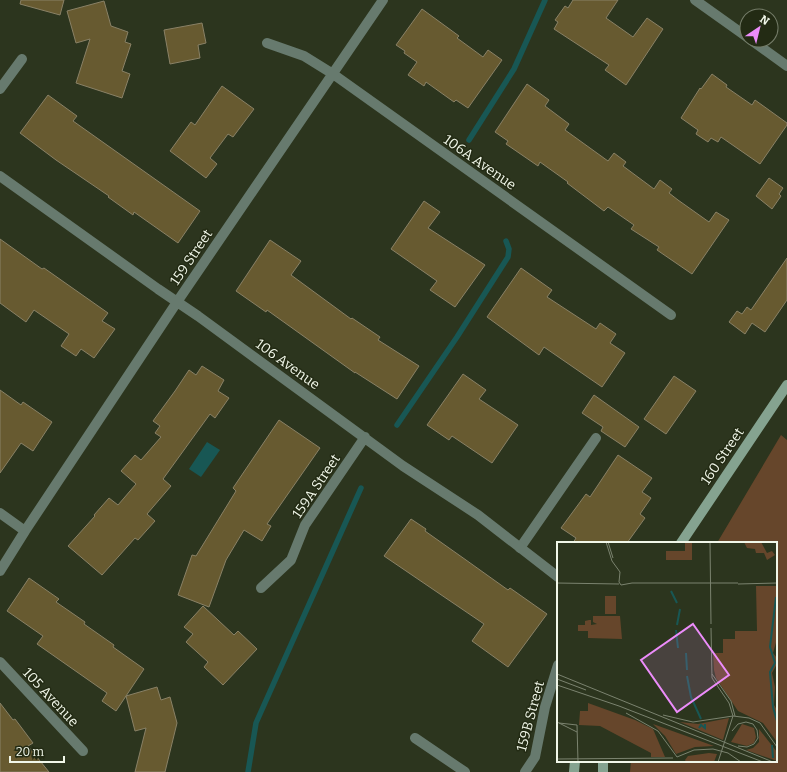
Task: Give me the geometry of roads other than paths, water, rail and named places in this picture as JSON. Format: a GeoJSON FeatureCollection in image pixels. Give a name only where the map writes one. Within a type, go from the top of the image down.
{"type":"FeatureCollection","features":[{"type":"Feature","properties":{"kind":"street","name":"159 Street"},"geometry":{"type":"LineString","coordinates":[[25,530],[177,302],[382,0]]}},
{"type":"Feature","properties":{"kind":"street"},"geometry":{"type":"LineString","coordinates":[[695,0],[739,31]]}},
{"type":"Feature","properties":{"kind":"street","name":"106A Avenue"},"geometry":{"type":"LineString","coordinates":[[267,42],[304,56],[333,74],[671,315]]}},
{"type":"Feature","properties":{"kind":"street"},"geometry":{"type":"LineString","coordinates":[[762,48],[787,66]]}},
{"type":"Feature","properties":{"kind":"street"},"geometry":{"type":"LineString","coordinates":[[0,89],[22,59]]}},
{"type":"Feature","properties":{"kind":"street","name":"106 Avenue"},"geometry":{"type":"LineString","coordinates":[[0,176],[365,437],[403,466],[478,516],[557,576]]}},
{"type":"Feature","properties":{"kind":"street","name":"160 Street"},"geometry":{"type":"LineString","coordinates":[[682,542],[787,385]]}},
{"type":"Feature","properties":{"kind":"street","name":"159A Street"},"geometry":{"type":"LineString","coordinates":[[261,588],[291,560],[305,525],[365,437]]}},
{"type":"Feature","properties":{"kind":"street"},"geometry":{"type":"LineString","coordinates":[[520,548],[596,438]]}},
{"type":"Feature","properties":{"kind":"street"},"geometry":{"type":"LineString","coordinates":[[0,513],[25,530],[0,571]]}},
{"type":"Feature","properties":{"kind":"street","name":"105 Avenue"},"geometry":{"type":"LineString","coordinates":[[0,662],[83,751]]}},
{"type":"Feature","properties":{"kind":"street","name":"159B Street"},"geometry":{"type":"LineString","coordinates":[[525,772],[535,757],[545,707],[557,668]]}},
{"type":"Feature","properties":{"kind":"street"},"geometry":{"type":"LineString","coordinates":[[415,738],[465,772]]}},
{"type":"Feature","properties":{"kind":"street"},"geometry":{"type":"LineString","coordinates":[[574,772],[575,762]]}},
{"type":"Feature","properties":{"kind":"water"},"geometry":{"type":"Polygon","coordinates":[[[207,442],[220,450],[201,477],[189,469],[207,442]]]}},
{"type":"Feature","properties":{"kind":"waterway"},"geometry":{"type":"LineString","coordinates":[[469,140],[514,69],[545,0]]}},
{"type":"Feature","properties":{"kind":"waterway"},"geometry":{"type":"LineString","coordinates":[[397,425],[457,337],[508,257],[509,249],[506,241]]}},
{"type":"Feature","properties":{"kind":"waterway"},"geometry":{"type":"LineString","coordinates":[[248,772],[256,723],[361,488]]}}]}
